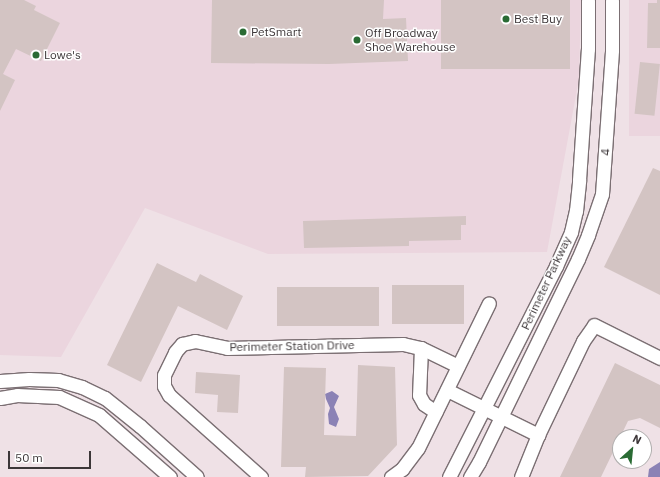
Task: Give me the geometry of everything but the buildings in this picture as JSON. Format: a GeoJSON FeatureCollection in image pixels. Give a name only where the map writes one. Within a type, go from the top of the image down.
{"type":"FeatureCollection","features":[{"type":"Feature","properties":{"kind":"street","name":"Perimeter Parkway"},"geometry":{"type":"LineString","coordinates":[[449,477],[556,266],[571,232],[577,199],[588,48],[588,0]]}},
{"type":"Feature","properties":{"kind":"street","name":"4"},"geometry":{"type":"LineString","coordinates":[[603,181],[612,50],[612,0]]}},
{"type":"Feature","properties":{"kind":"street","name":"Perimeter Parkway"},"geometry":{"type":"LineString","coordinates":[[470,477],[479,462],[571,274],[588,236],[602,194],[603,181]]}},
{"type":"Feature","properties":{"kind":"street"},"geometry":{"type":"LineString","coordinates":[[556,266],[571,274]]}},
{"type":"Feature","properties":{"kind":"street"},"geometry":{"type":"LineString","coordinates":[[391,477],[402,469],[418,448],[489,303]]}},
{"type":"Feature","properties":{"kind":"street"},"geometry":{"type":"LineString","coordinates":[[521,477],[538,435],[583,341],[594,326],[660,358]]}},
{"type":"Feature","properties":{"kind":"street","name":"Perimeter Station Drive"},"geometry":{"type":"LineString","coordinates":[[261,477],[170,395],[164,386],[164,375],[175,352],[182,344],[195,341],[227,348],[403,344],[421,348],[458,366]]}},
{"type":"Feature","properties":{"kind":"street"},"geometry":{"type":"LineString","coordinates":[[421,348],[419,395],[424,404],[436,412]]}},
{"type":"Feature","properties":{"kind":"street"},"geometry":{"type":"LineString","coordinates":[[0,381],[29,379],[58,380],[82,387],[105,398],[135,421],[197,477]]}},
{"type":"Feature","properties":{"kind":"street"},"geometry":{"type":"LineString","coordinates":[[446,390],[538,435]]}},
{"type":"Feature","properties":{"kind":"street"},"geometry":{"type":"LineString","coordinates":[[0,398],[18,395],[59,396],[99,415],[170,477]]}},
{"type":"Feature","properties":{"kind":"shaded area"},"geometry":{"type":"Polygon","coordinates":[[[0,0],[581,0],[579,79],[547,252],[268,254],[145,208],[61,357],[0,355],[0,0]]]}},
{"type":"Feature","properties":{"kind":"shaded area"},"geometry":{"type":"Polygon","coordinates":[[[629,0],[660,0],[660,136],[629,136],[629,0]]]}},
{"type":"Feature","properties":{"kind":"shaded area"},"geometry":{"type":"Polygon","coordinates":[[[332,391],[339,396],[334,407],[339,419],[336,427],[329,424],[328,414],[330,408],[325,394],[332,391]]]}},
{"type":"Feature","properties":{"kind":"shaded area"},"geometry":{"type":"Polygon","coordinates":[[[660,462],[660,477],[648,477],[649,469],[652,469],[652,467],[660,462]]]}},
{"type":"Feature","properties":{"kind":"place","name":"Best Buy"},"geometry":{"type":"Point","coordinates":[506,19]}},
{"type":"Feature","properties":{"kind":"place","name":"PetSmart"},"geometry":{"type":"Point","coordinates":[243,32]}},
{"type":"Feature","properties":{"kind":"place","name":"Off Broadway Shoe Warehouse"},"geometry":{"type":"Point","coordinates":[357,40]}},
{"type":"Feature","properties":{"kind":"place","name":"Lowe's"},"geometry":{"type":"Point","coordinates":[36,55]}}]}
